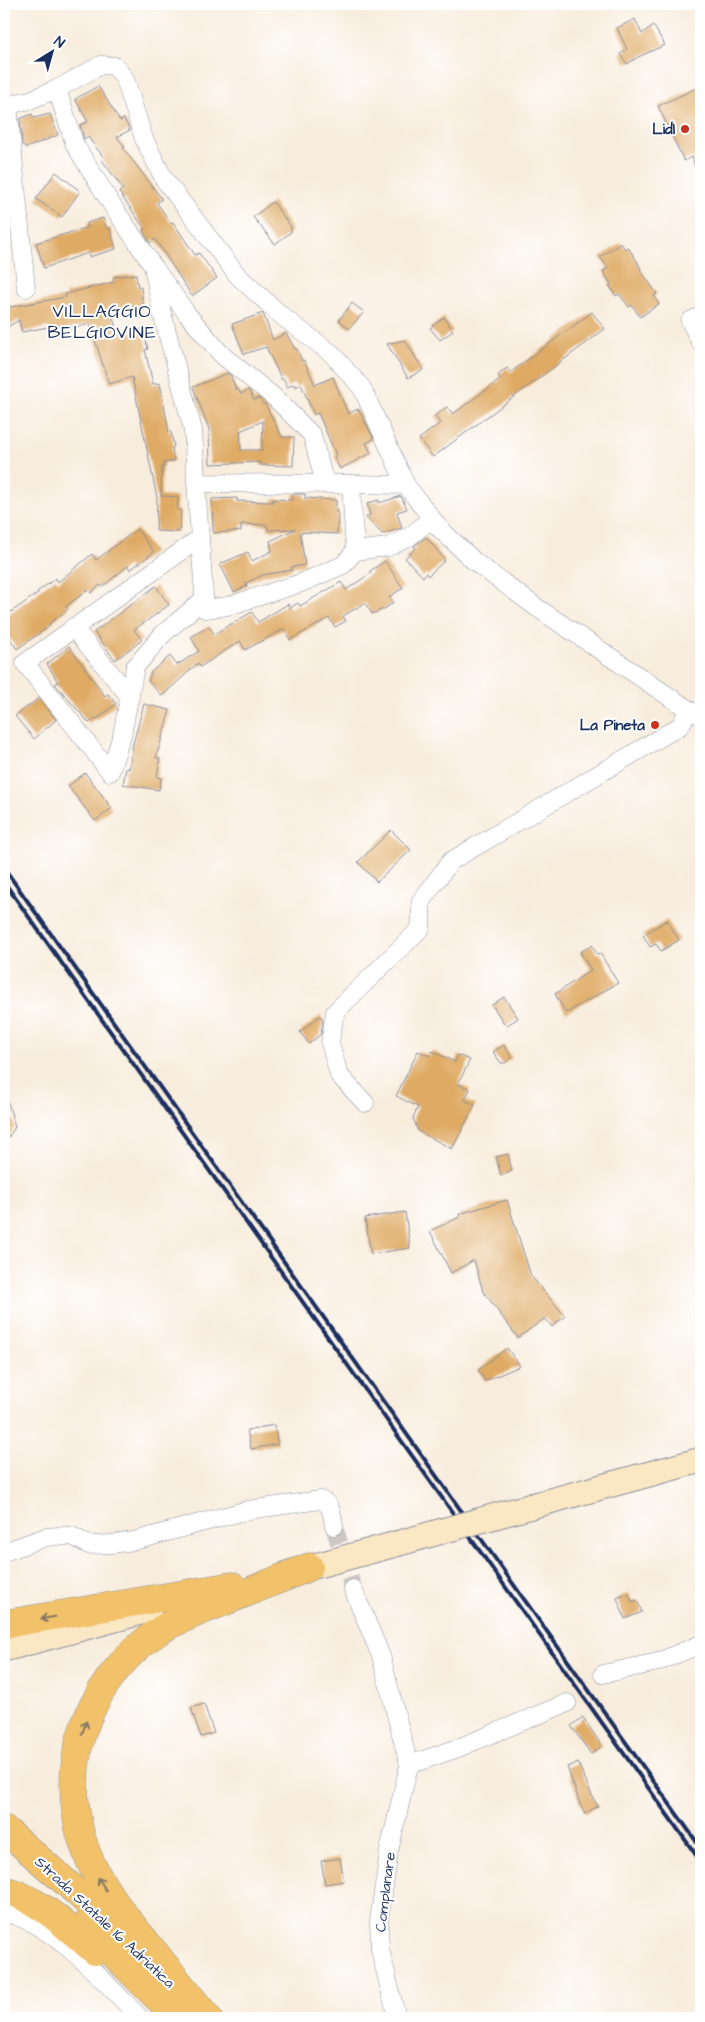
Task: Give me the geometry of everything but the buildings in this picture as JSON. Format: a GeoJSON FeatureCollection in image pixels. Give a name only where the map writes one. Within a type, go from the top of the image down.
{"type":"FeatureCollection","features":[{"type":"Feature","properties":{"kind":"highway"},"geometry":{"type":"LineString","coordinates":[[208,2018],[123,1914],[92,1866],[82,1837],[76,1809],[74,1774],[79,1744],[85,1723],[100,1692],[121,1664],[148,1639],[182,1619],[309,1567]]}},
{"type":"Feature","properties":{"kind":"highway"},"geometry":{"type":"LineString","coordinates":[[4,1624],[251,1583]]}},
{"type":"Feature","properties":{"kind":"highway","name":"Strada Statale 16 Adriatica"},"geometry":{"type":"LineString","coordinates":[[4,1829],[101,1914],[204,2018]]}},
{"type":"Feature","properties":{"kind":"highway","name":"Strada Statale 16 Adriatica"},"geometry":{"type":"LineString","coordinates":[[4,1854],[77,1918],[178,2018]]}},
{"type":"Feature","properties":{"kind":"highway"},"geometry":{"type":"LineString","coordinates":[[4,1890],[23,1897],[54,1916],[172,2018]]}},
{"type":"Feature","properties":{"kind":"main road"},"geometry":{"type":"LineString","coordinates":[[4,1649],[701,1460]]}},
{"type":"Feature","properties":{"kind":"street"},"geometry":{"type":"LineString","coordinates":[[26,288],[6,106],[57,89],[81,74],[101,65],[115,66],[125,79],[144,138],[164,179],[238,276],[283,318],[331,353],[362,388],[406,485],[438,528],[475,562],[536,607],[695,713],[680,726],[451,861],[420,901],[421,928],[335,1012],[330,1043],[339,1076],[365,1103]]}},
{"type":"Feature","properties":{"kind":"street"},"geometry":{"type":"LineString","coordinates":[[57,89],[75,145],[153,266],[187,314],[222,355],[274,397],[312,435],[325,484]]}},
{"type":"Feature","properties":{"kind":"street"},"geometry":{"type":"LineString","coordinates":[[153,266],[162,313],[193,430],[205,609],[228,606],[262,597],[343,565],[354,551],[351,484]]}},
{"type":"Feature","properties":{"kind":"street"},"geometry":{"type":"LineString","coordinates":[[696,318],[701,343]]}},
{"type":"Feature","properties":{"kind":"street"},"geometry":{"type":"LineString","coordinates":[[196,483],[406,485]]}},
{"type":"Feature","properties":{"kind":"street"},"geometry":{"type":"LineString","coordinates":[[354,551],[388,547],[409,537],[431,519]]}},
{"type":"Feature","properties":{"kind":"street"},"geometry":{"type":"LineString","coordinates":[[200,538],[25,663],[110,772],[122,735],[135,667],[163,634],[204,599]]}},
{"type":"Feature","properties":{"kind":"street"},"geometry":{"type":"LineString","coordinates":[[73,627],[130,697]]}},
{"type":"Feature","properties":{"kind":"street"},"geometry":{"type":"LineString","coordinates":[[4,1552],[46,1537],[59,1536],[72,1536],[89,1545],[111,1544],[134,1540],[248,1510],[320,1500],[326,1502],[331,1508],[334,1526]]}},
{"type":"Feature","properties":{"kind":"street","name":"Complanare"},"geometry":{"type":"LineString","coordinates":[[353,1589],[381,1656],[409,1765],[389,1852],[379,1921],[380,1949],[397,2018]]}},
{"type":"Feature","properties":{"kind":"street"},"geometry":{"type":"LineString","coordinates":[[603,1674],[658,1662],[701,1644]]}},
{"type":"Feature","properties":{"kind":"street"},"geometry":{"type":"LineString","coordinates":[[409,1765],[458,1748],[567,1703]]}},
{"type":"Feature","properties":{"kind":"street"},"geometry":{"type":"LineString","coordinates":[[4,1913],[15,1915],[60,1940],[140,2018]]}},
{"type":"Feature","properties":{"kind":"tunnel"},"geometry":{"type":"LineString","coordinates":[[334,1526],[353,1589]]}},
{"type":"Feature","properties":{"kind":"railway"},"geometry":{"type":"LineString","coordinates":[[4,868],[701,1848]]}},
{"type":"Feature","properties":{"kind":"railway"},"geometry":{"type":"LineString","coordinates":[[4,882],[701,1862]]}},
{"type":"Feature","properties":{"kind":"place","name":"Lidl"},"geometry":{"type":"Point","coordinates":[685,129]}},
{"type":"Feature","properties":{"kind":"place","name":"La Pineta"},"geometry":{"type":"Point","coordinates":[655,725]}},
{"type":"Feature","properties":{"kind":"district","name":"VILLAGGIO BELGIOVINE"},"geometry":{"type":"Point","coordinates":[102,321]}}]}
